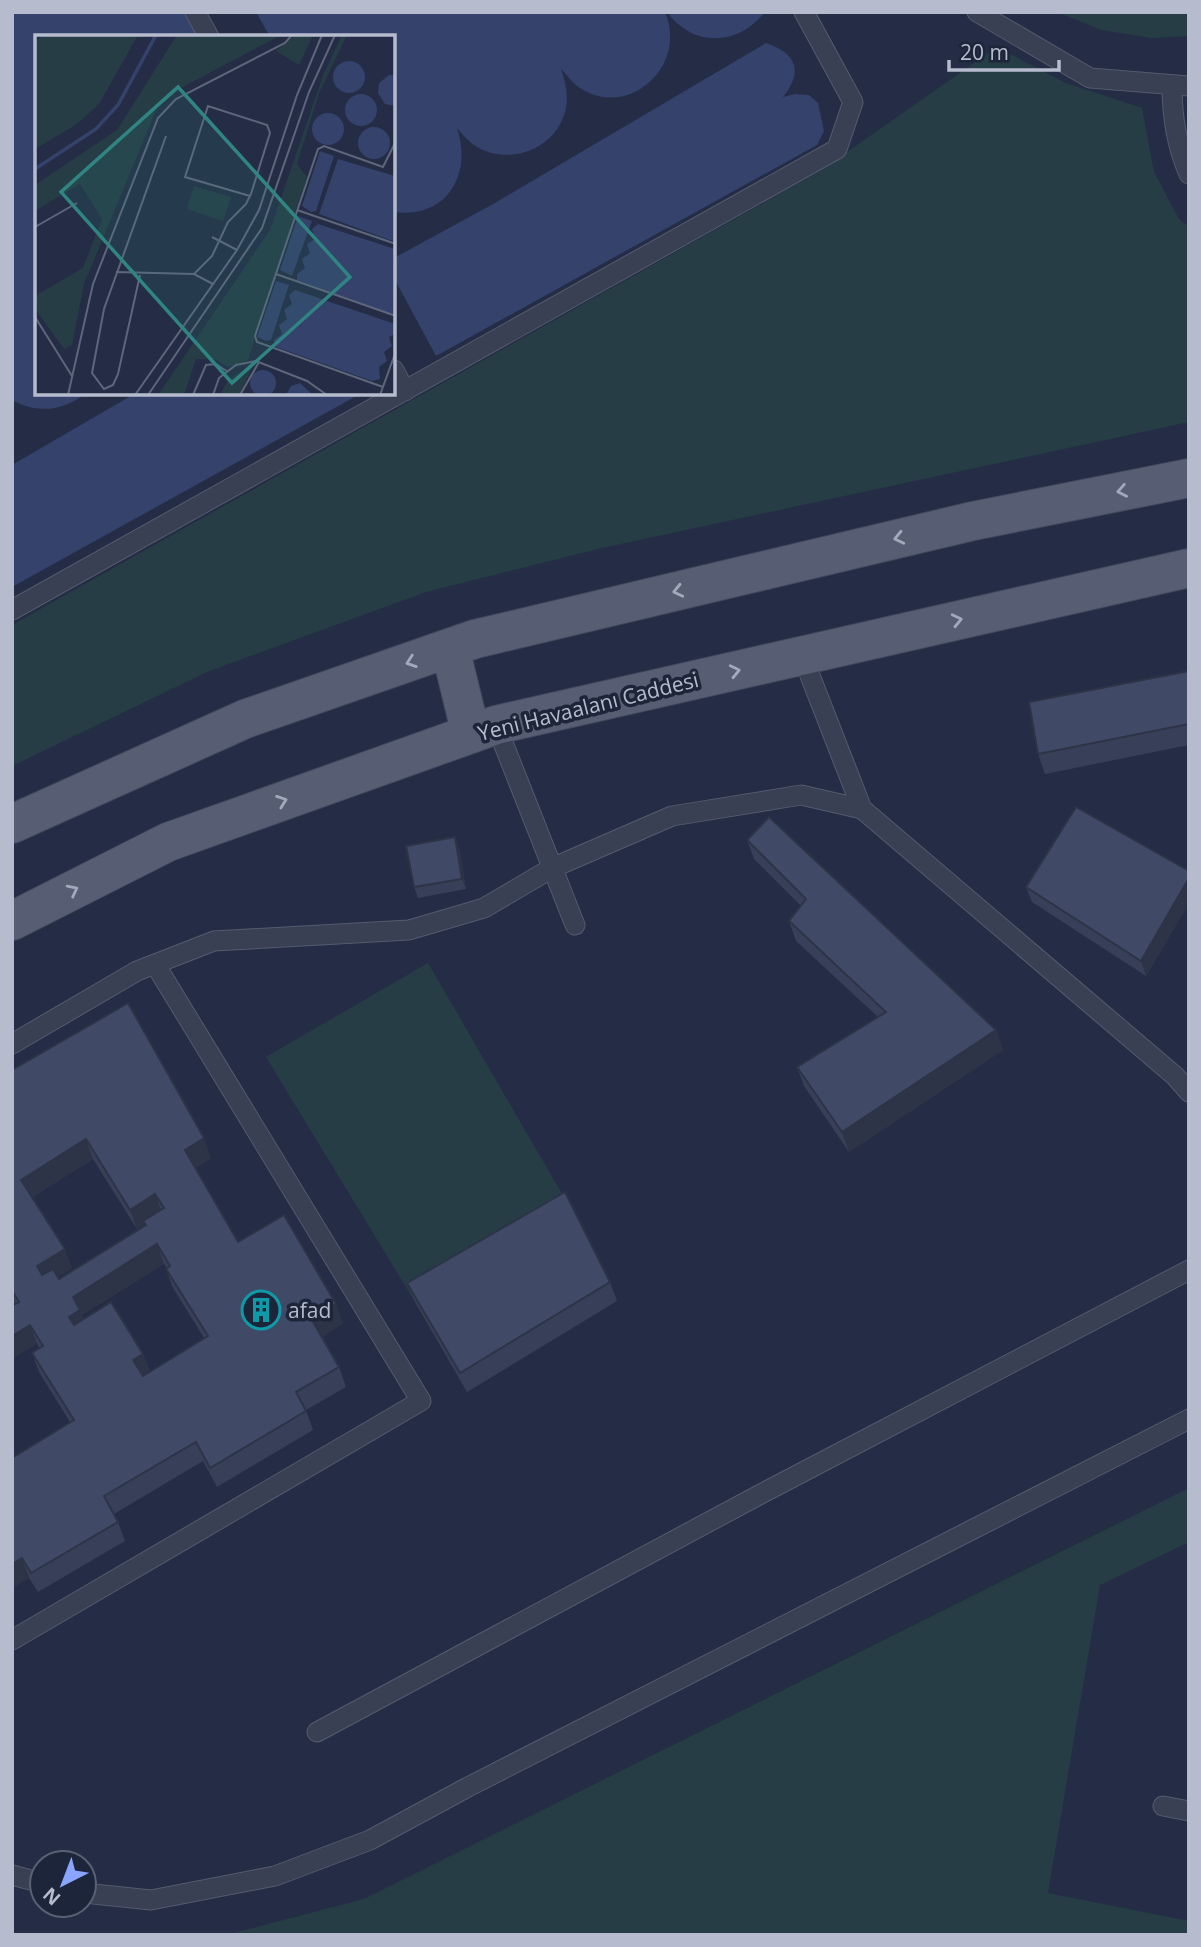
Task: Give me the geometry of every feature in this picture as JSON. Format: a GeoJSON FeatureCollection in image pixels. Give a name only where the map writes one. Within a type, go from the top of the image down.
{"type":"FeatureCollection","features":[{"type":"Feature","properties":{"kind":"main road"},"geometry":{"type":"LineString","coordinates":[[12,824],[245,719],[475,639],[973,521],[1189,478]]}},
{"type":"Feature","properties":{"kind":"main road","name":"Yeni Havaalanı Caddesi"},"geometry":{"type":"LineString","coordinates":[[12,922],[168,842],[483,729],[1189,568]]}},
{"type":"Feature","properties":{"kind":"main road"},"geometry":{"type":"LineString","coordinates":[[450,648],[483,729]]}},
{"type":"Feature","properties":{"kind":"lane"},"geometry":{"type":"LineString","coordinates":[[195,12],[208,35]]}},
{"type":"Feature","properties":{"kind":"lane"},"geometry":{"type":"LineString","coordinates":[[12,610],[837,149],[853,103],[804,12]]}},
{"type":"Feature","properties":{"kind":"lane"},"geometry":{"type":"LineString","coordinates":[[977,12],[1090,78],[1180,85],[1172,115],[1181,156],[1189,174]]}},
{"type":"Feature","properties":{"kind":"lane"},"geometry":{"type":"LineString","coordinates":[[396,374],[405,391]]}},
{"type":"Feature","properties":{"kind":"lane"},"geometry":{"type":"LineString","coordinates":[[802,655],[862,809]]}},
{"type":"Feature","properties":{"kind":"lane"},"geometry":{"type":"LineString","coordinates":[[483,729],[552,869],[575,925]]}},
{"type":"Feature","properties":{"kind":"lane"},"geometry":{"type":"LineString","coordinates":[[12,1044],[137,971],[215,941],[409,930],[484,908],[552,869],[672,816],[802,795],[862,809],[1182,1070],[1189,1092]]}},
{"type":"Feature","properties":{"kind":"lane"},"geometry":{"type":"LineString","coordinates":[[12,1640],[421,1401],[155,964]]}},
{"type":"Feature","properties":{"kind":"lane"},"geometry":{"type":"LineString","coordinates":[[317,1732],[1189,1270]]}},
{"type":"Feature","properties":{"kind":"lane"},"geometry":{"type":"LineString","coordinates":[[98,1894],[151,1900],[275,1876],[370,1840],[468,1787],[1189,1419]]}},
{"type":"Feature","properties":{"kind":"lane"},"geometry":{"type":"LineString","coordinates":[[1163,1806],[1189,1811]]}},
{"type":"Feature","properties":{"kind":"shaded area"},"geometry":{"type":"Polygon","coordinates":[[[1057,12],[1189,12],[1189,36],[1151,38],[1102,30],[1057,12]]]}},
{"type":"Feature","properties":{"kind":"shaded area"},"geometry":{"type":"Polygon","coordinates":[[[997,47],[1066,83],[1142,108],[1154,172],[1179,219],[1189,227],[1189,422],[602,548],[426,592],[207,672],[12,766],[12,625],[820,171],[997,47]]]}},
{"type":"Feature","properties":{"kind":"shaded area"},"geometry":{"type":"Polygon","coordinates":[[[428,963],[572,1211],[415,1302],[266,1057],[428,963]]]}},
{"type":"Feature","properties":{"kind":"shaded area"},"geometry":{"type":"Polygon","coordinates":[[[1189,1488],[1189,1542],[1100,1585],[1048,1893],[1189,1921],[1189,1935],[226,1935],[364,1899],[1189,1488]]]}},
{"type":"Feature","properties":{"kind":"water"},"geometry":{"type":"Polygon","coordinates":[[[12,12],[197,12],[210,35],[35,35],[35,396],[82,396],[68,404],[50,409],[31,407],[12,400],[12,12]]]}},
{"type":"Feature","properties":{"kind":"water"},"geometry":{"type":"Polygon","coordinates":[[[256,12],[665,12],[670,32],[668,51],[661,68],[650,82],[635,92],[618,97],[599,96],[577,86],[561,69],[566,90],[565,112],[552,136],[530,150],[503,155],[490,152],[474,145],[457,128],[461,145],[458,177],[441,201],[412,212],[396,212],[396,35],[269,35],[256,12]]]}},
{"type":"Feature","properties":{"kind":"water"},"geometry":{"type":"Polygon","coordinates":[[[667,12],[765,12],[742,31],[716,38],[689,32],[667,12]]]}},
{"type":"Feature","properties":{"kind":"water"},"geometry":{"type":"Polygon","coordinates":[[[766,43],[784,52],[794,64],[795,71],[790,88],[783,97],[809,95],[818,103],[824,131],[817,145],[436,356],[396,282],[396,257],[493,204],[766,43]]]}},
{"type":"Feature","properties":{"kind":"water"},"geometry":{"type":"Polygon","coordinates":[[[131,396],[356,396],[12,587],[12,465],[131,396]]]}},
{"type":"Feature","properties":{"kind":"building"},"geometry":{"type":"Polygon","coordinates":[[[1189,671],[1189,724],[1038,754],[1029,702],[1189,671]]]}},
{"type":"Feature","properties":{"kind":"building"},"geometry":{"type":"Polygon","coordinates":[[[1076,807],[1189,871],[1189,878],[1141,961],[1026,887],[1076,807]]]}},
{"type":"Feature","properties":{"kind":"building"},"geometry":{"type":"Polygon","coordinates":[[[769,817],[996,1030],[842,1132],[797,1067],[886,1012],[789,921],[806,899],[747,840],[769,817]]]}},
{"type":"Feature","properties":{"kind":"building"},"geometry":{"type":"Polygon","coordinates":[[[455,837],[462,879],[414,887],[406,846],[455,837]]]}},
{"type":"Feature","properties":{"kind":"building","name":"afad"},"geometry":{"type":"Polygon","coordinates":[[[128,1003],[204,1138],[185,1150],[238,1242],[284,1215],[336,1304],[312,1320],[339,1367],[296,1392],[306,1411],[210,1468],[196,1442],[104,1496],[118,1522],[31,1573],[22,1558],[12,1564],[12,1458],[74,1420],[32,1353],[43,1346],[30,1325],[12,1336],[12,1306],[19,1302],[12,1291],[12,1070],[128,1003]],[[86,1139],[21,1180],[65,1249],[37,1266],[42,1275],[53,1269],[59,1279],[146,1225],[143,1221],[164,1208],[155,1194],[130,1210],[86,1139]],[[157,1244],[73,1297],[80,1310],[69,1317],[74,1325],[111,1302],[143,1354],[133,1360],[143,1376],[208,1336],[166,1269],[170,1266],[157,1244]]]}},
{"type":"Feature","properties":{"kind":"building"},"geometry":{"type":"Polygon","coordinates":[[[565,1192],[610,1282],[460,1373],[407,1283],[565,1192]]]}},
{"type":"Feature","properties":{"kind":"place","name":"afad"},"geometry":{"type":"Point","coordinates":[261,1310]}}]}
